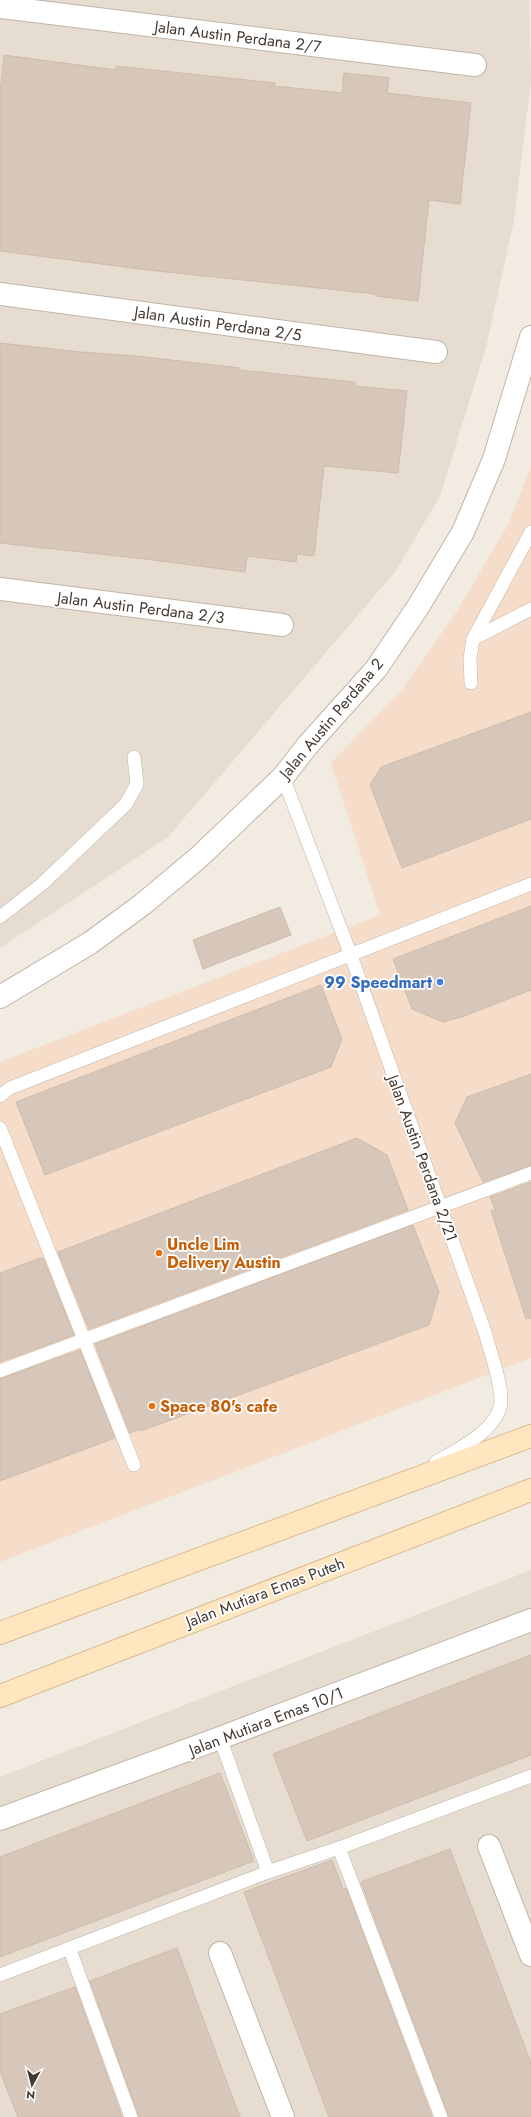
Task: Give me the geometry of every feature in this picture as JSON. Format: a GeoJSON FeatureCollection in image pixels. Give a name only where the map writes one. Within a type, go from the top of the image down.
{"type":"FeatureCollection","features":[{"type":"Feature","properties":{"kind":"street","name":"Jalan Austin Perdana 2/7"},"geometry":{"type":"LineString","coordinates":[[0,7],[475,65]]}},
{"type":"Feature","properties":{"kind":"street","name":"Jalan Austin Perdana 2/5"},"geometry":{"type":"LineString","coordinates":[[0,294],[436,352]]}},
{"type":"Feature","properties":{"kind":"street","name":"Jalan Austin Perdana 2"},"geometry":{"type":"LineString","coordinates":[[0,997],[90,943],[143,904],[198,858],[283,777],[307,746],[376,669],[418,607],[463,532],[494,459],[531,337]]}},
{"type":"Feature","properties":{"kind":"street","name":"Jalan Austin Perdana 2/3"},"geometry":{"type":"LineString","coordinates":[[0,589],[282,625]]}},
{"type":"Feature","properties":{"kind":"street"},"geometry":{"type":"LineString","coordinates":[[0,1633],[531,1436]]}},
{"type":"Feature","properties":{"kind":"street","name":"Jalan Mutiara Emas Puteh"},"geometry":{"type":"LineString","coordinates":[[0,1696],[496,1502],[531,1490]]}},
{"type":"Feature","properties":{"kind":"street"},"geometry":{"type":"LineString","coordinates":[[496,1502],[531,1497]]}},
{"type":"Feature","properties":{"kind":"street","name":"Jalan Mutiara Emas 10/1"},"geometry":{"type":"LineString","coordinates":[[0,1819],[220,1738],[531,1620]]}},
{"type":"Feature","properties":{"kind":"street"},"geometry":{"type":"LineString","coordinates":[[490,1846],[531,1955]]}},
{"type":"Feature","properties":{"kind":"street"},"geometry":{"type":"LineString","coordinates":[[220,1953],[283,2117]]}},
{"type":"Feature","properties":{"kind":"lane"},"geometry":{"type":"LineString","coordinates":[[471,683],[470,659],[473,639],[531,532]]}},
{"type":"Feature","properties":{"kind":"lane"},"geometry":{"type":"LineString","coordinates":[[473,639],[531,610]]}},
{"type":"Feature","properties":{"kind":"lane"},"geometry":{"type":"LineString","coordinates":[[0,917],[48,879],[126,804],[137,784],[134,757]]}},
{"type":"Feature","properties":{"kind":"lane","name":"Jalan Austin Perdana 2/21"},"geometry":{"type":"LineString","coordinates":[[283,777],[350,953],[486,1335],[499,1388],[501,1402],[496,1416],[488,1427],[464,1447],[386,1491]]}},
{"type":"Feature","properties":{"kind":"lane"},"geometry":{"type":"LineString","coordinates":[[0,1096],[10,1088],[350,953],[531,884]]}},
{"type":"Feature","properties":{"kind":"lane"},"geometry":{"type":"LineString","coordinates":[[0,1128],[134,1465]]}},
{"type":"Feature","properties":{"kind":"lane"},"geometry":{"type":"LineString","coordinates":[[0,1371],[531,1173]]}},
{"type":"Feature","properties":{"kind":"lane"},"geometry":{"type":"LineString","coordinates":[[220,1738],[268,1872]]}},
{"type":"Feature","properties":{"kind":"lane"},"geometry":{"type":"LineString","coordinates":[[0,1975],[70,1950],[268,1872],[339,1848],[531,1776]]}},
{"type":"Feature","properties":{"kind":"lane"},"geometry":{"type":"LineString","coordinates":[[339,1848],[441,2117]]}},
{"type":"Feature","properties":{"kind":"lane"},"geometry":{"type":"LineString","coordinates":[[70,1950],[131,2117]]}},
{"type":"Feature","properties":{"kind":"shaded area"},"geometry":{"type":"Polygon","coordinates":[[[0,0],[529,0],[531,81],[514,220],[486,347],[440,496],[395,572],[168,837],[0,948],[0,0]]]}},
{"type":"Feature","properties":{"kind":"shaded area"},"geometry":{"type":"Polygon","coordinates":[[[531,466],[531,1358],[0,1562],[0,1062],[380,915],[331,763],[403,688],[455,614],[509,523],[531,466]]]}},
{"type":"Feature","properties":{"kind":"shaded area"},"geometry":{"type":"Polygon","coordinates":[[[531,1570],[531,2117],[0,2117],[0,1777],[531,1570]]]}},
{"type":"Feature","properties":{"kind":"building"},"geometry":{"type":"Polygon","coordinates":[[[4,55],[116,70],[116,66],[275,83],[274,86],[342,93],[344,73],[389,78],[387,93],[471,103],[460,204],[429,200],[418,301],[376,296],[376,294],[148,270],[0,251],[0,92],[4,55]]]}},
{"type":"Feature","properties":{"kind":"building"},"geometry":{"type":"Polygon","coordinates":[[[0,343],[80,352],[137,356],[240,368],[239,370],[355,382],[355,386],[407,391],[398,473],[324,466],[314,556],[297,554],[296,562],[247,556],[245,572],[0,543],[0,343]]]}},
{"type":"Feature","properties":{"kind":"building"},"geometry":{"type":"Polygon","coordinates":[[[531,712],[531,819],[402,868],[370,785],[381,767],[531,712]]]}},
{"type":"Feature","properties":{"kind":"building"},"geometry":{"type":"Polygon","coordinates":[[[531,906],[531,990],[462,1017],[443,1022],[412,1009],[393,959],[531,906]]]}},
{"type":"Feature","properties":{"kind":"building"},"geometry":{"type":"Polygon","coordinates":[[[280,907],[291,935],[203,969],[193,940],[280,907]]]}},
{"type":"Feature","properties":{"kind":"building"},"geometry":{"type":"Polygon","coordinates":[[[321,985],[342,1039],[331,1067],[45,1175],[16,1102],[321,985]]]}},
{"type":"Feature","properties":{"kind":"building"},"geometry":{"type":"Polygon","coordinates":[[[531,1074],[531,1165],[483,1182],[455,1123],[467,1097],[531,1074]]]}},
{"type":"Feature","properties":{"kind":"building"},"geometry":{"type":"Polygon","coordinates":[[[357,1138],[387,1155],[408,1210],[89,1329],[58,1252],[357,1138]]]}},
{"type":"Feature","properties":{"kind":"building"},"geometry":{"type":"Polygon","coordinates":[[[531,1182],[531,1318],[526,1319],[491,1211],[495,1210],[490,1197],[531,1182]]]}},
{"type":"Feature","properties":{"kind":"building"},"geometry":{"type":"Polygon","coordinates":[[[413,1225],[439,1292],[429,1325],[141,1431],[141,1429],[130,1433],[95,1344],[413,1225]]]}},
{"type":"Feature","properties":{"kind":"building"},"geometry":{"type":"Polygon","coordinates":[[[43,1258],[74,1335],[0,1362],[0,1273],[43,1258]]]}},
{"type":"Feature","properties":{"kind":"building"},"geometry":{"type":"Polygon","coordinates":[[[80,1350],[115,1438],[0,1481],[0,1379],[80,1350]]]}},
{"type":"Feature","properties":{"kind":"building"},"geometry":{"type":"Polygon","coordinates":[[[531,1655],[531,1755],[307,1841],[273,1754],[531,1655]]]}},
{"type":"Feature","properties":{"kind":"building"},"geometry":{"type":"Polygon","coordinates":[[[220,1773],[254,1861],[0,1957],[0,1857],[220,1773]]]}},
{"type":"Feature","properties":{"kind":"building"},"geometry":{"type":"Polygon","coordinates":[[[450,1849],[531,2063],[531,2117],[449,2117],[361,1882],[450,1849]]]}},
{"type":"Feature","properties":{"kind":"building"},"geometry":{"type":"Polygon","coordinates":[[[332,1860],[343,1889],[346,1888],[432,2117],[329,2117],[244,1892],[332,1860]]]}},
{"type":"Feature","properties":{"kind":"building"},"geometry":{"type":"Polygon","coordinates":[[[177,1948],[240,2117],[139,2117],[90,1981],[177,1948]]]}},
{"type":"Feature","properties":{"kind":"building"},"geometry":{"type":"Polygon","coordinates":[[[75,1987],[122,2117],[18,2117],[0,2071],[0,2014],[75,1987]]]}},
{"type":"Feature","properties":{"kind":"place","name":"99 Speedmart"},"geometry":{"type":"Point","coordinates":[440,982]}},
{"type":"Feature","properties":{"kind":"place","name":"Uncle Lim Delivery Austin"},"geometry":{"type":"Point","coordinates":[159,1253]}},
{"type":"Feature","properties":{"kind":"place","name":"Space 80's cafe"},"geometry":{"type":"Point","coordinates":[152,1406]}}]}
